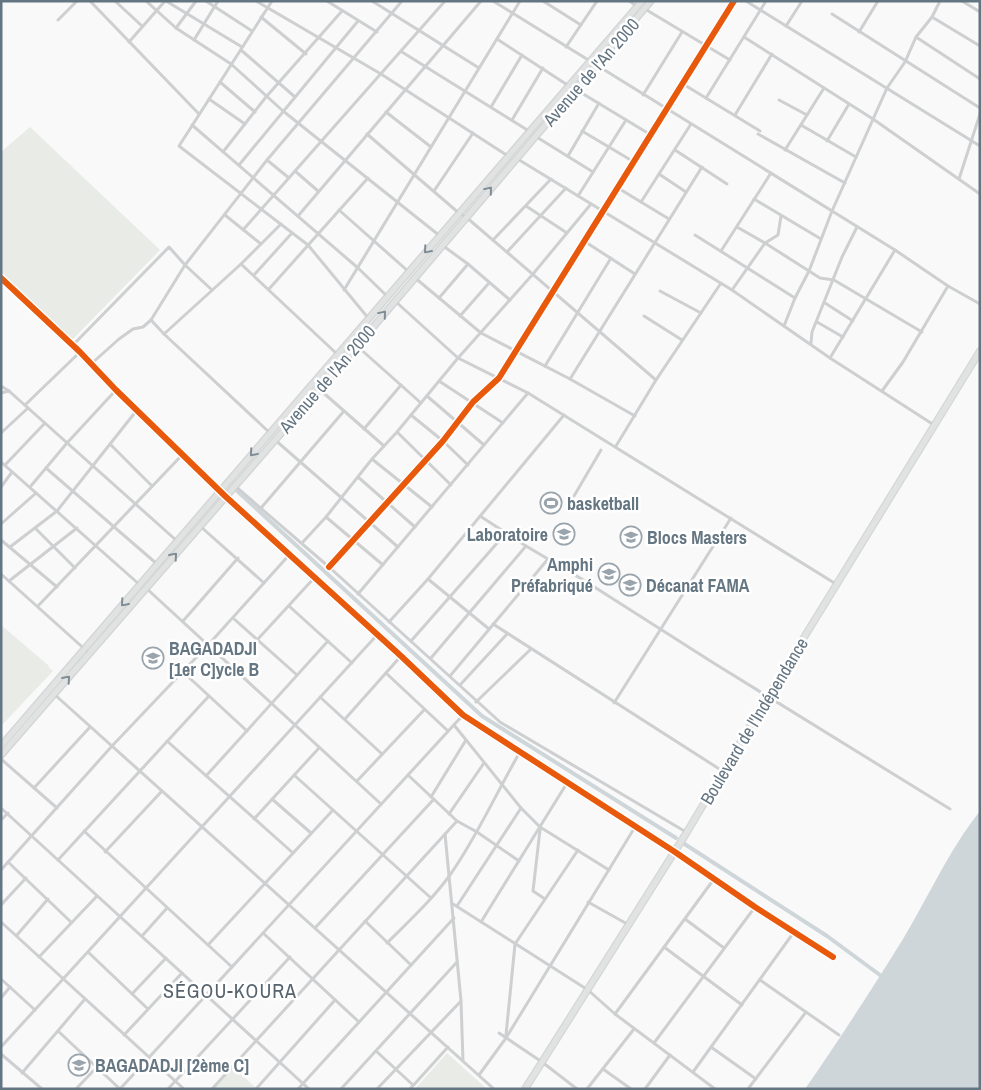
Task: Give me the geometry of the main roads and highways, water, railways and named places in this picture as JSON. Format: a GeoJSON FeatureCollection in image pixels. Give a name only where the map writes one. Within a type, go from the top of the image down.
{"type":"FeatureCollection","features":[{"type":"Feature","properties":{"kind":"highway","name":"Boulevard de l'Indépendance"},"geometry":{"type":"LineString","coordinates":[[525,1089],[675,852],[836,584],[980,351]]}},
{"type":"Feature","properties":{"kind":"main road","name":"Avenue de l'An 2000"},"geometry":{"type":"LineString","coordinates":[[1,757],[274,439],[357,346],[394,300],[575,89],[592,64],[642,1]]}},
{"type":"Feature","properties":{"kind":"main road","name":"Avenue de l'An 2000"},"geometry":{"type":"LineString","coordinates":[[1,746],[569,86],[651,1]]}},
{"type":"Feature","properties":{"kind":"waterway"},"geometry":{"type":"LineString","coordinates":[[235,489],[482,716],[676,838]]}},
{"type":"Feature","properties":{"kind":"waterway"},"geometry":{"type":"LineString","coordinates":[[2,759],[148,590]]}},
{"type":"Feature","properties":{"kind":"waterway"},"geometry":{"type":"LineString","coordinates":[[683,843],[827,936],[884,978]]}},
{"type":"Feature","properties":{"kind":"place","name":"basketball"},"geometry":{"type":"Point","coordinates":[551,503]}},
{"type":"Feature","properties":{"kind":"place","name":"Laboratoire"},"geometry":{"type":"Point","coordinates":[564,534]}},
{"type":"Feature","properties":{"kind":"place","name":"Blocs Masters"},"geometry":{"type":"Point","coordinates":[631,537]}},
{"type":"Feature","properties":{"kind":"place","name":"Amphi Préfabriqué"},"geometry":{"type":"Point","coordinates":[609,574]}},
{"type":"Feature","properties":{"kind":"place","name":"Décanat FAMA"},"geometry":{"type":"Point","coordinates":[630,585]}},
{"type":"Feature","properties":{"kind":"place","name":"BAGADADJI [1er C]ycle B"},"geometry":{"type":"Point","coordinates":[153,658]}},
{"type":"Feature","properties":{"kind":"place","name":"BAGADADJI [2ème C]"},"geometry":{"type":"Point","coordinates":[79,1065]}},
{"type":"Feature","properties":{"kind":"district","name":"SÉGOU-KOURA"},"geometry":{"type":"Point","coordinates":[230,990]}}]}
